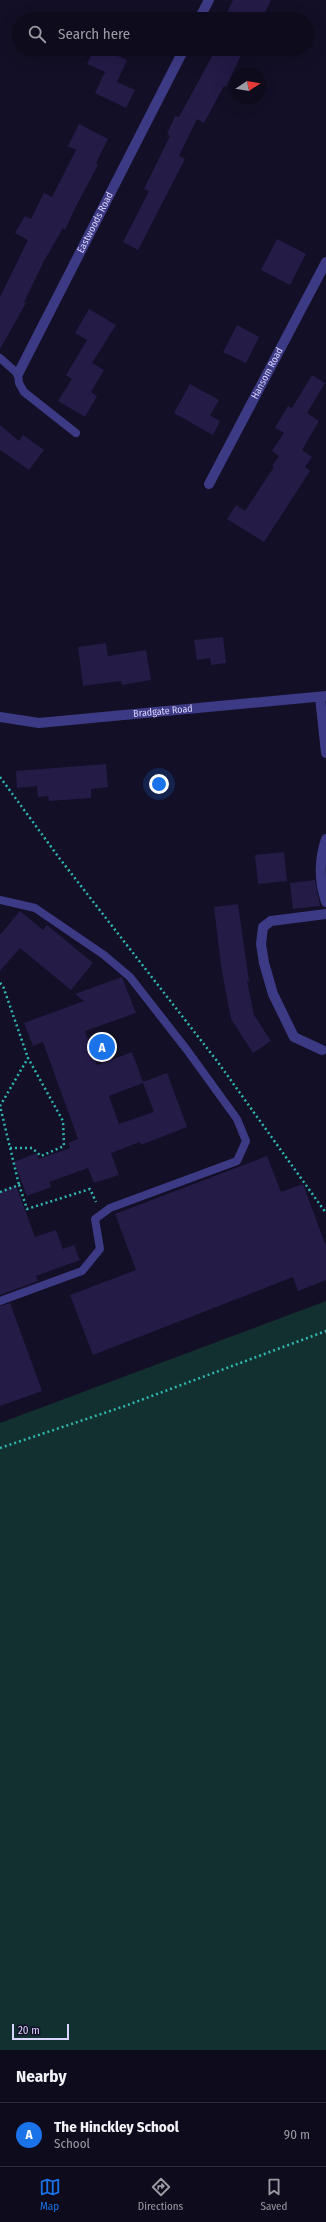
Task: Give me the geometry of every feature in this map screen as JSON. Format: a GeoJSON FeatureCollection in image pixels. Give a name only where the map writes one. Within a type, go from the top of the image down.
{"type":"FeatureCollection","features":[{"type":"Feature","properties":{"kind":"street"},"geometry":{"type":"LineString","coordinates":[[203,12],[209,0]]}},
{"type":"Feature","properties":{"kind":"street","name":"Eastwoods Road"},"geometry":{"type":"LineString","coordinates":[[18,374],[180,56]]}},
{"type":"Feature","properties":{"kind":"street","name":"Hansom Road"},"geometry":{"type":"LineString","coordinates":[[209,484],[326,262]]}},
{"type":"Feature","properties":{"kind":"street"},"geometry":{"type":"LineString","coordinates":[[323,697],[326,753]]}},
{"type":"Feature","properties":{"kind":"street","name":"Bradgate Road"},"geometry":{"type":"LineString","coordinates":[[0,717],[39,723],[323,697]]}},
{"type":"Feature","properties":{"kind":"street"},"geometry":{"type":"LineString","coordinates":[[326,839],[320,861],[322,890],[326,902]]}},
{"type":"Feature","properties":{"kind":"street"},"geometry":{"type":"LineString","coordinates":[[322,1050],[294,1037],[273,994],[264,963],[261,944],[263,927],[271,921],[326,914]]}},
{"type":"Feature","properties":{"kind":"lane"},"geometry":{"type":"LineString","coordinates":[[0,358],[18,374],[19,383],[24,392],[76,433]]}},
{"type":"Feature","properties":{"kind":"lane"},"geometry":{"type":"LineString","coordinates":[[0,900],[35,908],[104,955],[130,978],[187,1050],[237,1119],[246,1141],[237,1161],[110,1208],[95,1219],[100,1249],[82,1271],[0,1301]]}},
{"type":"Feature","properties":{"kind":"path"},"geometry":{"type":"LineString","coordinates":[[0,777],[60,858],[217,1061],[326,1213]]}},
{"type":"Feature","properties":{"kind":"path"},"geometry":{"type":"LineString","coordinates":[[0,983],[3,986],[28,1058],[63,1121],[64,1146],[41,1156],[32,1148],[10,1148]]}},
{"type":"Feature","properties":{"kind":"path"},"geometry":{"type":"LineString","coordinates":[[28,1058],[0,1106],[19,1185],[28,1209],[90,1189],[96,1203],[103,1200]]}},
{"type":"Feature","properties":{"kind":"path"},"geometry":{"type":"LineString","coordinates":[[0,1192],[19,1185]]}},
{"type":"Feature","properties":{"kind":"path"},"geometry":{"type":"LineString","coordinates":[[0,1448],[132,1403],[326,1331]]}},
{"type":"Feature","properties":{"kind":"green space"},"geometry":{"type":"Polygon","coordinates":[[[326,1301],[326,2050],[0,2050],[0,1423],[326,1301]]]}},
{"type":"Feature","properties":{"kind":"building"},"geometry":{"type":"Polygon","coordinates":[[[233,0],[271,0],[265,12],[227,12],[233,0]]]}},
{"type":"Feature","properties":{"kind":"building"},"geometry":{"type":"Polygon","coordinates":[[[91,56],[118,56],[127,60],[117,82],[135,90],[126,108],[95,93],[105,72],[87,64],[91,56]]]}},
{"type":"Feature","properties":{"kind":"building"},"geometry":{"type":"Polygon","coordinates":[[[212,56],[241,56],[235,68],[230,68],[230,79],[226,87],[224,86],[204,123],[197,119],[179,156],[185,159],[138,250],[123,242],[149,191],[144,189],[170,136],[167,134],[175,116],[179,117],[212,56]]]}},
{"type":"Feature","properties":{"kind":"building"},"geometry":{"type":"Polygon","coordinates":[[[79,124],[108,139],[96,163],[98,165],[65,230],[63,228],[44,261],[24,302],[26,303],[0,349],[0,297],[28,240],[15,233],[25,216],[31,219],[44,193],[52,197],[76,150],[68,146],[79,124]]]}},
{"type":"Feature","properties":{"kind":"building"},"geometry":{"type":"Polygon","coordinates":[[[277,239],[306,254],[290,285],[261,270],[277,239]]]}},
{"type":"Feature","properties":{"kind":"building"},"geometry":{"type":"Polygon","coordinates":[[[89,309],[116,325],[92,363],[104,370],[91,392],[97,396],[85,417],[58,401],[72,379],[66,375],[87,340],[75,333],[89,309]]]}},
{"type":"Feature","properties":{"kind":"building"},"geometry":{"type":"Polygon","coordinates":[[[237,325],[259,337],[246,363],[223,352],[237,325]]]}},
{"type":"Feature","properties":{"kind":"building"},"geometry":{"type":"Polygon","coordinates":[[[312,375],[325,383],[307,413],[319,421],[302,450],[312,457],[305,467],[310,471],[264,542],[227,519],[236,505],[245,511],[274,467],[272,466],[279,456],[272,451],[284,433],[275,428],[288,406],[292,408],[312,375]]]}},
{"type":"Feature","properties":{"kind":"building"},"geometry":{"type":"Polygon","coordinates":[[[190,384],[219,400],[210,415],[220,421],[213,435],[174,413],[190,384]]]}},
{"type":"Feature","properties":{"kind":"building"},"geometry":{"type":"Polygon","coordinates":[[[0,425],[19,441],[23,435],[44,450],[29,470],[0,450],[0,425]]]}},
{"type":"Feature","properties":{"kind":"building"},"geometry":{"type":"Polygon","coordinates":[[[223,637],[226,663],[211,665],[210,658],[197,660],[194,640],[223,637]]]}},
{"type":"Feature","properties":{"kind":"building"},"geometry":{"type":"Polygon","coordinates":[[[106,643],[108,656],[146,650],[151,680],[122,685],[121,681],[83,686],[78,647],[106,643]]]}},
{"type":"Feature","properties":{"kind":"building"},"geometry":{"type":"Polygon","coordinates":[[[106,764],[108,787],[91,789],[91,798],[49,801],[48,796],[38,797],[37,786],[17,788],[16,771],[106,764]]]}},
{"type":"Feature","properties":{"kind":"building"},"geometry":{"type":"Polygon","coordinates":[[[284,852],[287,881],[258,884],[255,855],[284,852]]]}},
{"type":"Feature","properties":{"kind":"building"},"geometry":{"type":"Polygon","coordinates":[[[315,880],[320,906],[293,909],[290,883],[315,880]]]}},
{"type":"Feature","properties":{"kind":"building"},"geometry":{"type":"Polygon","coordinates":[[[238,904],[249,981],[247,981],[254,1015],[271,1041],[253,1053],[231,1019],[221,966],[214,907],[238,904]]]}},
{"type":"Feature","properties":{"kind":"building"},"geometry":{"type":"Polygon","coordinates":[[[20,911],[43,930],[47,925],[93,963],[71,990],[20,948],[0,971],[0,935],[20,911]]]}},
{"type":"Feature","properties":{"kind":"building"},"geometry":{"type":"Polygon","coordinates":[[[122,977],[136,1013],[85,1031],[97,1065],[132,1052],[143,1082],[167,1073],[187,1127],[141,1145],[140,1142],[111,1153],[119,1175],[94,1183],[88,1168],[49,1182],[51,1187],[27,1196],[14,1162],[37,1153],[39,1159],[70,1148],[68,1143],[78,1139],[43,1042],[33,1046],[24,1023],[84,1001],[75,994],[122,977]],[[143,1083],[109,1096],[119,1124],[154,1112],[143,1083]]]}},
{"type":"Feature","properties":{"kind":"building"},"geometry":{"type":"Polygon","coordinates":[[[267,1156],[281,1192],[303,1184],[326,1246],[326,1280],[298,1291],[293,1277],[93,1355],[70,1295],[136,1270],[115,1214],[267,1156]]]}},
{"type":"Feature","properties":{"kind":"building"},"geometry":{"type":"Polygon","coordinates":[[[16,1186],[35,1237],[56,1230],[63,1249],[74,1245],[80,1260],[36,1276],[38,1281],[0,1295],[0,1192],[16,1186]]]}},
{"type":"Feature","properties":{"kind":"building"},"geometry":{"type":"Polygon","coordinates":[[[10,1303],[42,1391],[0,1406],[0,1306],[10,1303]]]}},
{"type":"Feature","properties":{"kind":"place","name":"The Hinckley School"},"geometry":{"type":"Point","coordinates":[102,1047]}}]}
